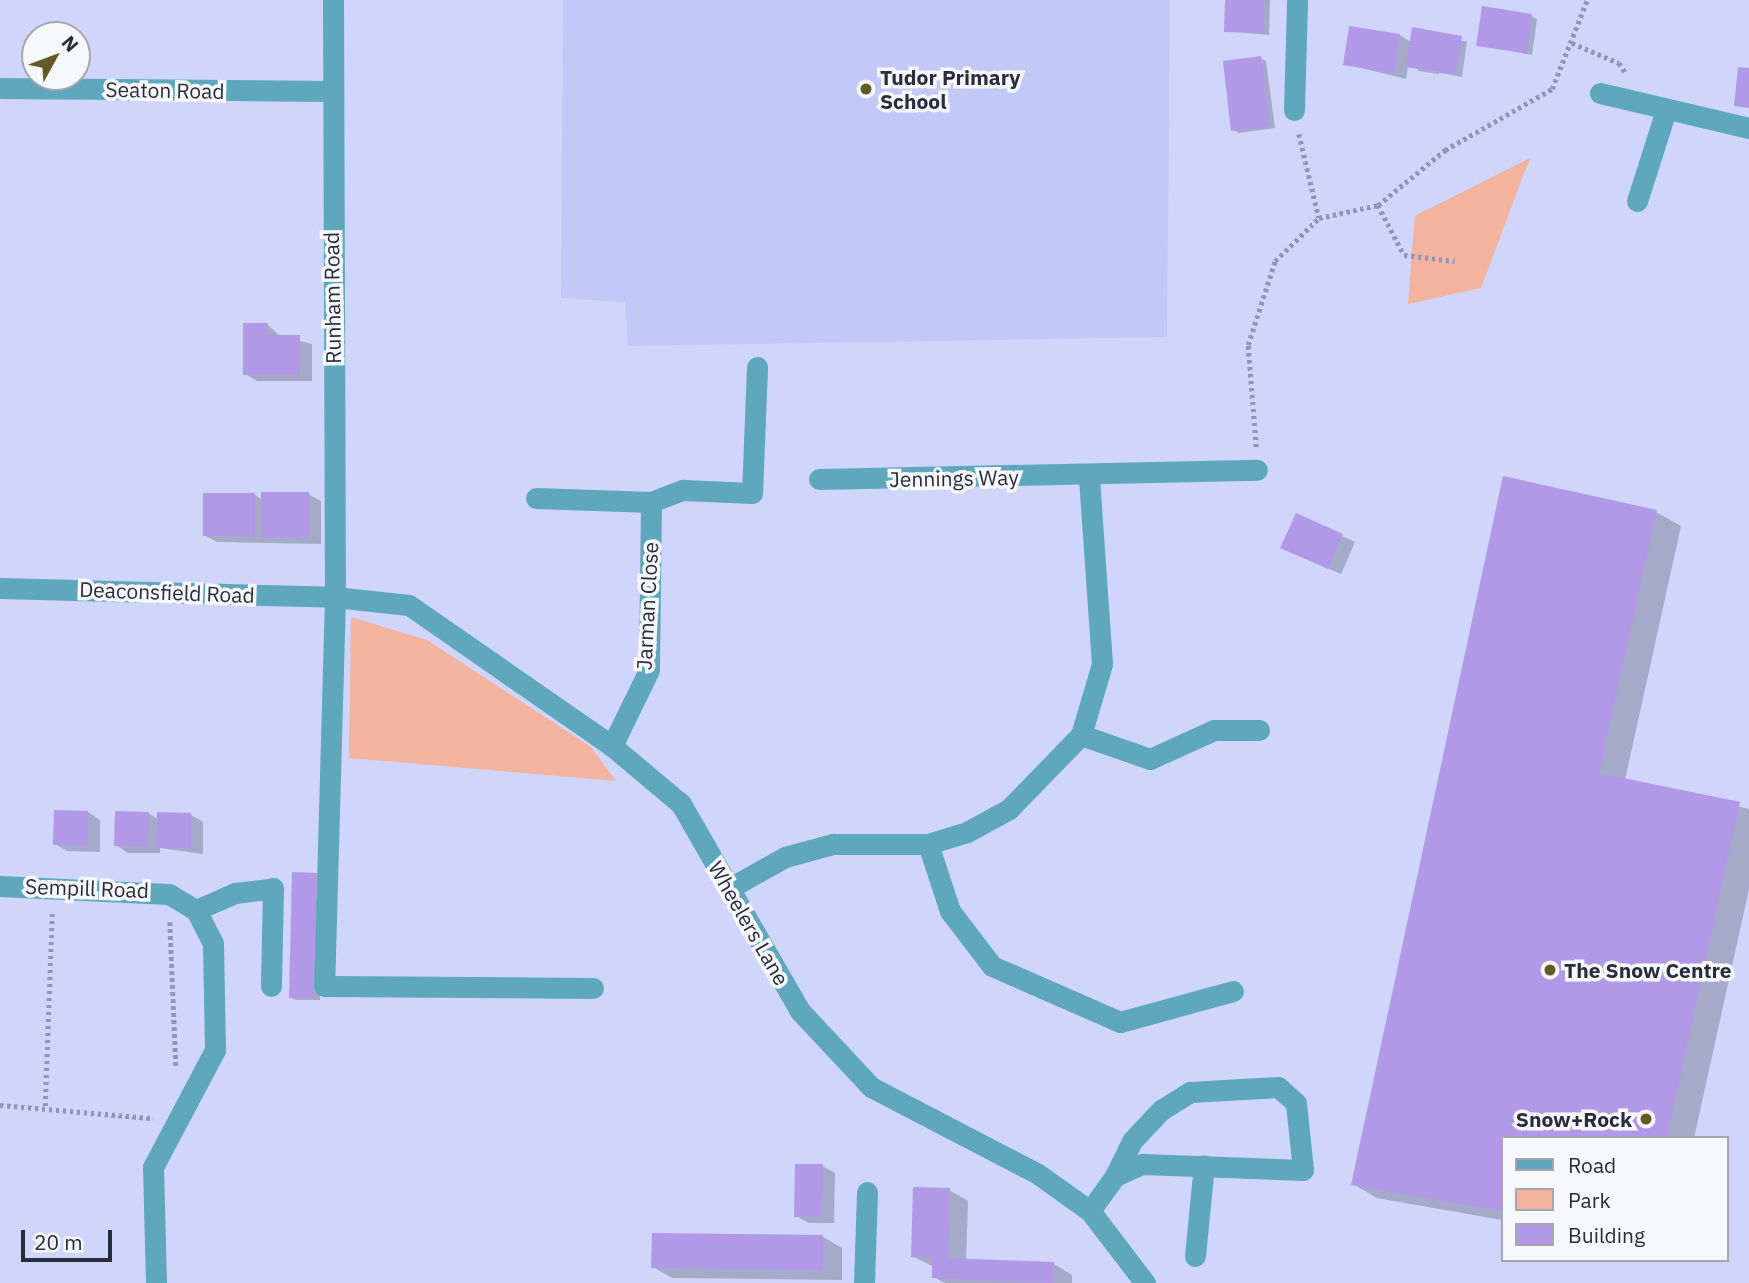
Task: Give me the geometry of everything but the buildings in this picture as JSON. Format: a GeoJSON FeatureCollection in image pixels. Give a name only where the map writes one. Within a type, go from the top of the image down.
{"type":"FeatureCollection","features":[{"type":"Feature","properties":{"kind":"street","name":"Runham Road"},"geometry":{"type":"LineString","coordinates":[[334,0],[330,91],[335,597],[324,986],[593,988]]}},
{"type":"Feature","properties":{"kind":"street"},"geometry":{"type":"LineString","coordinates":[[1294,110],[1297,0]]}},
{"type":"Feature","properties":{"kind":"street","name":"Seaton Road"},"geometry":{"type":"LineString","coordinates":[[0,88],[330,91]]}},
{"type":"Feature","properties":{"kind":"street"},"geometry":{"type":"LineString","coordinates":[[1600,93],[1749,128]]}},
{"type":"Feature","properties":{"kind":"street"},"geometry":{"type":"LineString","coordinates":[[1637,201],[1666,110]]}},
{"type":"Feature","properties":{"kind":"street"},"geometry":{"type":"LineString","coordinates":[[537,498],[651,502],[683,490],[752,494],[757,367]]}},
{"type":"Feature","properties":{"kind":"street","name":"Jennings Way"},"geometry":{"type":"LineString","coordinates":[[819,480],[1089,476],[1257,470]]}},
{"type":"Feature","properties":{"kind":"street"},"geometry":{"type":"LineString","coordinates":[[728,889],[785,857],[832,844],[928,844],[1009,809],[1081,735],[1102,664],[1089,476]]}},
{"type":"Feature","properties":{"kind":"street","name":"Jarman Close"},"geometry":{"type":"LineString","coordinates":[[612,746],[649,670],[651,502]]}},
{"type":"Feature","properties":{"kind":"street","name":"Deaconsfield Road"},"geometry":{"type":"LineString","coordinates":[[0,588],[335,597]]}},
{"type":"Feature","properties":{"kind":"street","name":"Wheelers Lane"},"geometry":{"type":"LineString","coordinates":[[335,597],[409,605],[612,746],[681,804],[800,1011],[871,1087],[1038,1174],[1090,1212],[1145,1283]]}},
{"type":"Feature","properties":{"kind":"street"},"geometry":{"type":"LineString","coordinates":[[1081,735],[1150,759],[1214,730],[1259,730]]}},
{"type":"Feature","properties":{"kind":"street"},"geometry":{"type":"LineString","coordinates":[[928,844],[950,911],[992,966],[1121,1022],[1233,991]]}},
{"type":"Feature","properties":{"kind":"street","name":"Sempill Road"},"geometry":{"type":"LineString","coordinates":[[0,886],[53,886],[169,894],[196,910]]}},
{"type":"Feature","properties":{"kind":"street"},"geometry":{"type":"LineString","coordinates":[[156,1283],[153,1167],[165,1117],[215,1050],[212,944],[196,910],[235,893],[273,888],[271,986]]}},
{"type":"Feature","properties":{"kind":"street"},"geometry":{"type":"LineString","coordinates":[[1090,1212],[1139,1134],[1190,1091],[1278,1087],[1296,1102],[1303,1170],[1142,1164],[1115,1176]]}},
{"type":"Feature","properties":{"kind":"street"},"geometry":{"type":"LineString","coordinates":[[1195,1256],[1205,1165]]}},
{"type":"Feature","properties":{"kind":"street"},"geometry":{"type":"LineString","coordinates":[[864,1283],[867,1192]]}},
{"type":"Feature","properties":{"kind":"path"},"geometry":{"type":"LineString","coordinates":[[1257,470],[1248,345],[1275,261],[1319,218],[1378,205],[1445,150],[1552,89],[1587,0]]}},
{"type":"Feature","properties":{"kind":"path"},"geometry":{"type":"LineString","coordinates":[[1294,110],[1319,218]]}},
{"type":"Feature","properties":{"kind":"path"},"geometry":{"type":"LineString","coordinates":[[1378,205],[1404,256],[1455,261]]}},
{"type":"Feature","properties":{"kind":"path"},"geometry":{"type":"LineString","coordinates":[[45,1106],[53,886]]}},
{"type":"Feature","properties":{"kind":"path"},"geometry":{"type":"LineString","coordinates":[[169,894],[176,1078]]}},
{"type":"Feature","properties":{"kind":"path"},"geometry":{"type":"LineString","coordinates":[[0,1105],[45,1106],[165,1117]]}},
{"type":"Feature","properties":{"kind":"shaded area","name":"Tudor Primary School"},"geometry":{"type":"Polygon","coordinates":[[[563,0],[1170,0],[1167,337],[628,346],[625,302],[561,298],[563,0]]]}},
{"type":"Feature","properties":{"kind":"green space"},"geometry":{"type":"Polygon","coordinates":[[[1530,158],[1481,288],[1408,304],[1415,216],[1530,158]]]}},
{"type":"Feature","properties":{"kind":"green space"},"geometry":{"type":"Polygon","coordinates":[[[351,617],[427,640],[591,747],[616,781],[349,758],[351,617]]]}},
{"type":"Feature","properties":{"kind":"place","name":"Tudor Primary School"},"geometry":{"type":"Point","coordinates":[866,89]}},
{"type":"Feature","properties":{"kind":"place","name":"The Snow Centre"},"geometry":{"type":"Point","coordinates":[1550,970]}},
{"type":"Feature","properties":{"kind":"place","name":"Snow+Rock"},"geometry":{"type":"Point","coordinates":[1646,1119]}}]}
